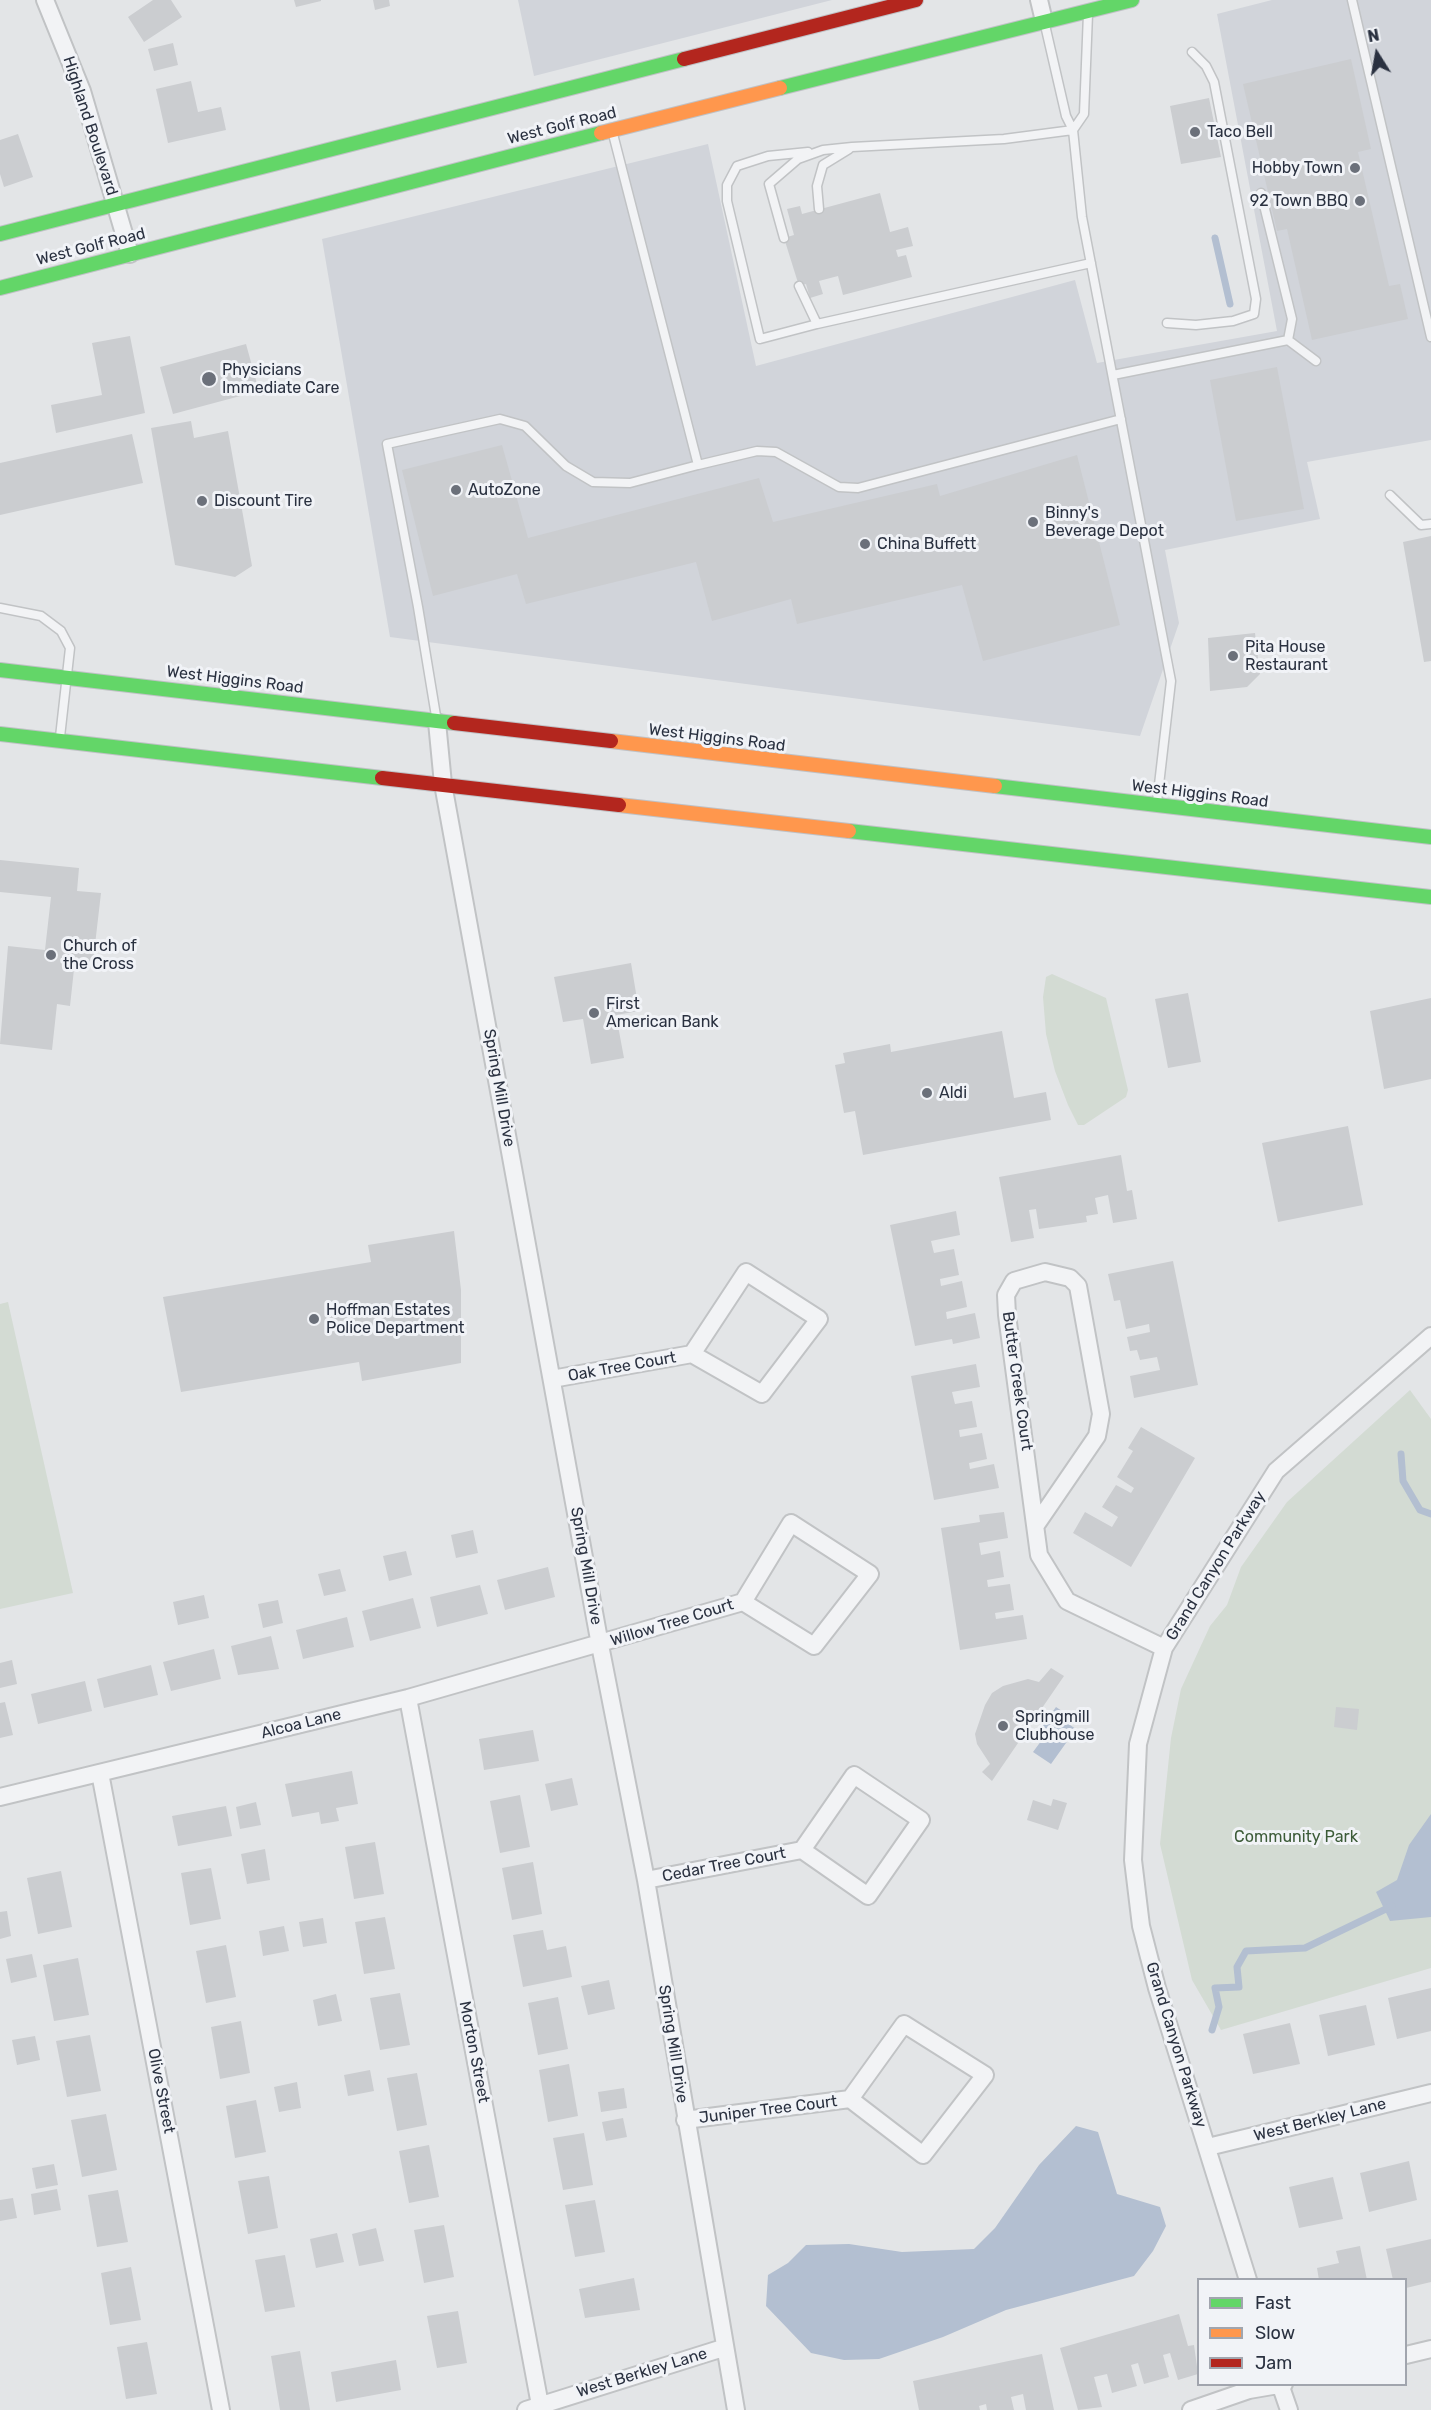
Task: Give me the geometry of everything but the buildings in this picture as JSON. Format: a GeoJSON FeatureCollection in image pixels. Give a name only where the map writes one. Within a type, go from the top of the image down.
{"type":"FeatureCollection","features":[{"type":"Feature","properties":{"kind":"main road","name":"West Golf Road"},"geometry":{"type":"LineString","coordinates":[[0,234],[916,0]]}},
{"type":"Feature","properties":{"kind":"main road","name":"West Golf Road"},"geometry":{"type":"LineString","coordinates":[[0,288],[1044,21],[1087,5],[1132,0]]}},
{"type":"Feature","properties":{"kind":"main road","name":"West Higgins Road"},"geometry":{"type":"LineString","coordinates":[[0,670],[67,676],[437,722],[1431,837]]}},
{"type":"Feature","properties":{"kind":"main road"},"geometry":{"type":"LineString","coordinates":[[0,734],[1431,897]]}},
{"type":"Feature","properties":{"kind":"street","name":"Highland Boulevard"},"geometry":{"type":"LineString","coordinates":[[45,0],[82,91],[130,254]]}},
{"type":"Feature","properties":{"kind":"street"},"geometry":{"type":"LineString","coordinates":[[1039,0],[1044,21]]}},
{"type":"Feature","properties":{"kind":"street","name":"Spring Mill Drive"},"geometry":{"type":"LineString","coordinates":[[437,722],[443,784],[600,1645],[646,1880],[723,2348],[736,2410]]}},
{"type":"Feature","properties":{"kind":"street","name":"Oak Tree Court"},"geometry":{"type":"LineString","coordinates":[[552,1379],[692,1354],[762,1394],[819,1319],[746,1272],[692,1354]]}},
{"type":"Feature","properties":{"kind":"street","name":"Butter Creek Court"},"geometry":{"type":"LineString","coordinates":[[1036,1525],[1097,1436],[1101,1414],[1078,1286],[1070,1278],[1045,1272],[1014,1281],[1006,1295],[1006,1315],[1039,1555],[1067,1601],[1164,1648]]}},
{"type":"Feature","properties":{"kind":"street","name":"Grand Canyon Parkway"},"geometry":{"type":"LineString","coordinates":[[1247,2278],[1157,1988],[1141,1926],[1133,1860],[1138,1744],[1164,1648],[1276,1471],[1431,1336]]}},
{"type":"Feature","properties":{"kind":"street","name":"Willow Tree Court"},"geometry":{"type":"LineString","coordinates":[[600,1645],[743,1602],[791,1523],[870,1574],[814,1646],[743,1602]]}},
{"type":"Feature","properties":{"kind":"street","name":"Alcoa Lane"},"geometry":{"type":"LineString","coordinates":[[0,1797],[408,1698],[600,1645]]}},
{"type":"Feature","properties":{"kind":"street","name":"Morton Street"},"geometry":{"type":"LineString","coordinates":[[408,1698],[533,2408]]}},
{"type":"Feature","properties":{"kind":"street","name":"Olive Street"},"geometry":{"type":"LineString","coordinates":[[100,1773],[221,2410]]}},
{"type":"Feature","properties":{"kind":"street","name":"Cedar Tree Court"},"geometry":{"type":"LineString","coordinates":[[646,1880],[802,1850],[854,1774],[921,1820],[868,1896],[802,1850]]}},
{"type":"Feature","properties":{"kind":"street","name":"Juniper Tree Court"},"geometry":{"type":"LineString","coordinates":[[685,2120],[850,2099],[923,2155],[985,2075],[904,2024],[850,2099]]}},
{"type":"Feature","properties":{"kind":"street","name":"West Berkley Lane"},"geometry":{"type":"LineString","coordinates":[[1208,2147],[1431,2093]]}},
{"type":"Feature","properties":{"kind":"street","name":"West Berkley Lane"},"geometry":{"type":"LineString","coordinates":[[533,2408],[723,2348]]}},
{"type":"Feature","properties":{"kind":"street"},"geometry":{"type":"LineString","coordinates":[[1407,2355],[1431,2349]]}},
{"type":"Feature","properties":{"kind":"street"},"geometry":{"type":"LineString","coordinates":[[1191,2410],[1249,2390],[1275,2386]]}},
{"type":"Feature","properties":{"kind":"street"},"geometry":{"type":"LineString","coordinates":[[1282,2386],[1289,2410]]}},
{"type":"Feature","properties":{"kind":"lane"},"geometry":{"type":"LineString","coordinates":[[1352,0],[1431,346]]}},
{"type":"Feature","properties":{"kind":"lane"},"geometry":{"type":"LineString","coordinates":[[1087,5],[1084,114],[1073,130],[1004,139],[852,147],[768,156],[737,166],[727,185],[727,201],[760,339],[817,324],[1091,263]]}},
{"type":"Feature","properties":{"kind":"lane"},"geometry":{"type":"LineString","coordinates":[[1044,21],[1066,116],[1073,130],[1082,217],[1171,681],[1156,805]]}},
{"type":"Feature","properties":{"kind":"lane"},"geometry":{"type":"LineString","coordinates":[[1167,323],[1196,325],[1233,321],[1254,314],[1256,299],[1214,82],[1206,66],[1192,52]]}},
{"type":"Feature","properties":{"kind":"lane"},"geometry":{"type":"LineString","coordinates":[[612,130],[698,465]]}},
{"type":"Feature","properties":{"kind":"lane"},"geometry":{"type":"LineString","coordinates":[[819,209],[817,186],[823,165],[852,147]]}},
{"type":"Feature","properties":{"kind":"lane"},"geometry":{"type":"LineString","coordinates":[[784,238],[769,184],[798,159],[823,150]]}},
{"type":"Feature","properties":{"kind":"lane"},"geometry":{"type":"LineString","coordinates":[[1261,193],[1292,319],[1288,340]]}},
{"type":"Feature","properties":{"kind":"lane"},"geometry":{"type":"LineString","coordinates":[[799,286],[817,324]]}},
{"type":"Feature","properties":{"kind":"lane"},"geometry":{"type":"LineString","coordinates":[[1113,375],[1288,340],[1316,361]]}},
{"type":"Feature","properties":{"kind":"lane"},"geometry":{"type":"LineString","coordinates":[[437,722],[387,444],[500,419],[525,426],[566,466],[593,482],[630,483],[757,451],[776,452],[838,487],[858,488],[1121,419]]}},
{"type":"Feature","properties":{"kind":"lane"},"geometry":{"type":"LineString","coordinates":[[1390,495],[1421,525],[1431,524]]}},
{"type":"Feature","properties":{"kind":"lane"},"geometry":{"type":"LineString","coordinates":[[0,608],[41,616],[62,631],[70,648],[60,740]]}},
{"type":"Feature","properties":{"kind":"shaded area"},"geometry":{"type":"Polygon","coordinates":[[[518,0],[832,0],[534,76],[518,0]]]}},
{"type":"Feature","properties":{"kind":"shaded area"},"geometry":{"type":"Polygon","coordinates":[[[1272,0],[1431,0],[1431,440],[1307,462],[1320,519],[1165,550],[1179,623],[1140,736],[390,637],[322,239],[708,144],[756,366],[1075,280],[1097,363],[1277,331],[1217,14],[1272,0]]]}},
{"type":"Feature","properties":{"kind":"green space"},"geometry":{"type":"Polygon","coordinates":[[[1052,974],[1106,998],[1128,1090],[1126,1097],[1084,1125],[1078,1125],[1068,1105],[1055,1071],[1046,1034],[1043,997],[1046,977],[1052,974]]]}},
{"type":"Feature","properties":{"kind":"green space"},"geometry":{"type":"Polygon","coordinates":[[[8,1302],[73,1593],[0,1609],[0,1304],[8,1302]]]}},
{"type":"Feature","properties":{"kind":"green space","name":"Community Park"},"geometry":{"type":"Polygon","coordinates":[[[1410,1390],[1431,1419],[1431,1968],[1221,2030],[1192,1980],[1160,1844],[1171,1738],[1181,1689],[1210,1626],[1227,1605],[1241,1567],[1287,1502],[1410,1390]]]}},
{"type":"Feature","properties":{"kind":"water"},"geometry":{"type":"Polygon","coordinates":[[[1056,1707],[1071,1717],[1067,1723],[1076,1729],[1051,1764],[1033,1752],[1047,1733],[1041,1728],[1056,1707]]]}},
{"type":"Feature","properties":{"kind":"water"},"geometry":{"type":"Polygon","coordinates":[[[1431,1814],[1431,1917],[1390,1921],[1376,1892],[1397,1880],[1409,1845],[1431,1814]]]}},
{"type":"Feature","properties":{"kind":"water"},"geometry":{"type":"Polygon","coordinates":[[[1076,2126],[1098,2132],[1117,2194],[1160,2207],[1166,2226],[1153,2251],[1134,2276],[1006,2310],[943,2337],[879,2359],[844,2360],[811,2353],[766,2306],[768,2275],[788,2263],[806,2245],[849,2244],[902,2252],[974,2249],[995,2228],[1039,2165],[1076,2126]]]}},
{"type":"Feature","properties":{"kind":"waterway"},"geometry":{"type":"LineString","coordinates":[[1215,238],[1230,304]]}},
{"type":"Feature","properties":{"kind":"waterway"},"geometry":{"type":"LineString","coordinates":[[1401,1454],[1403,1481],[1420,1510],[1431,1514]]}},
{"type":"Feature","properties":{"kind":"waterway"},"geometry":{"type":"LineString","coordinates":[[1212,2030],[1219,2007],[1215,1988],[1239,1987],[1237,1967],[1246,1951],[1305,1948],[1392,1906]]}},
{"type":"Feature","properties":{"kind":"traffic: fast"},"geometry":{"type":"LineString","coordinates":[[780,88],[1132,0]]}},
{"type":"Feature","properties":{"kind":"traffic: fast"},"geometry":{"type":"LineString","coordinates":[[0,234],[684,59]]}},
{"type":"Feature","properties":{"kind":"traffic: fast"},"geometry":{"type":"LineString","coordinates":[[0,288],[601,133]]}},
{"type":"Feature","properties":{"kind":"traffic: fast"},"geometry":{"type":"LineString","coordinates":[[0,670],[454,723]]}},
{"type":"Feature","properties":{"kind":"traffic: fast"},"geometry":{"type":"LineString","coordinates":[[0,734],[382,778]]}},
{"type":"Feature","properties":{"kind":"traffic: fast"},"geometry":{"type":"LineString","coordinates":[[995,786],[1431,837]]}},
{"type":"Feature","properties":{"kind":"traffic: fast"},"geometry":{"type":"LineString","coordinates":[[849,831],[1431,897]]}},
{"type":"Feature","properties":{"kind":"traffic: slow"},"geometry":{"type":"LineString","coordinates":[[601,133],[780,88]]}},
{"type":"Feature","properties":{"kind":"traffic: slow"},"geometry":{"type":"LineString","coordinates":[[611,741],[995,786]]}},
{"type":"Feature","properties":{"kind":"traffic: slow"},"geometry":{"type":"LineString","coordinates":[[619,805],[849,831]]}},
{"type":"Feature","properties":{"kind":"traffic: jam"},"geometry":{"type":"LineString","coordinates":[[684,59],[916,0]]}},
{"type":"Feature","properties":{"kind":"traffic: jam"},"geometry":{"type":"LineString","coordinates":[[454,723],[611,741]]}},
{"type":"Feature","properties":{"kind":"traffic: jam"},"geometry":{"type":"LineString","coordinates":[[382,778],[619,805]]}},
{"type":"Feature","properties":{"kind":"place","name":"Taco Bell"},"geometry":{"type":"Point","coordinates":[1195,132]}},
{"type":"Feature","properties":{"kind":"place","name":"Hobby Town"},"geometry":{"type":"Point","coordinates":[1355,168]}},
{"type":"Feature","properties":{"kind":"place","name":"92 Town BBQ"},"geometry":{"type":"Point","coordinates":[1360,201]}},
{"type":"Feature","properties":{"kind":"place","name":"Physicians Immediate Care"},"geometry":{"type":"Point","coordinates":[209,379]}},
{"type":"Feature","properties":{"kind":"place","name":"AutoZone"},"geometry":{"type":"Point","coordinates":[456,490]}},
{"type":"Feature","properties":{"kind":"place","name":"Discount Tire"},"geometry":{"type":"Point","coordinates":[202,501]}},
{"type":"Feature","properties":{"kind":"place","name":"Binny's Beverage Depot"},"geometry":{"type":"Point","coordinates":[1033,522]}},
{"type":"Feature","properties":{"kind":"place","name":"China Buffett"},"geometry":{"type":"Point","coordinates":[865,544]}},
{"type":"Feature","properties":{"kind":"place","name":"Pita House Restaurant"},"geometry":{"type":"Point","coordinates":[1233,656]}},
{"type":"Feature","properties":{"kind":"place","name":"Church of the Cross"},"geometry":{"type":"Point","coordinates":[51,955]}},
{"type":"Feature","properties":{"kind":"place","name":"First American Bank"},"geometry":{"type":"Point","coordinates":[594,1013]}},
{"type":"Feature","properties":{"kind":"place","name":"Aldi"},"geometry":{"type":"Point","coordinates":[927,1093]}},
{"type":"Feature","properties":{"kind":"place","name":"Hoffman Estates Police Department"},"geometry":{"type":"Point","coordinates":[314,1319]}},
{"type":"Feature","properties":{"kind":"place","name":"Springmill Clubhouse"},"geometry":{"type":"Point","coordinates":[1003,1726]}}]}
